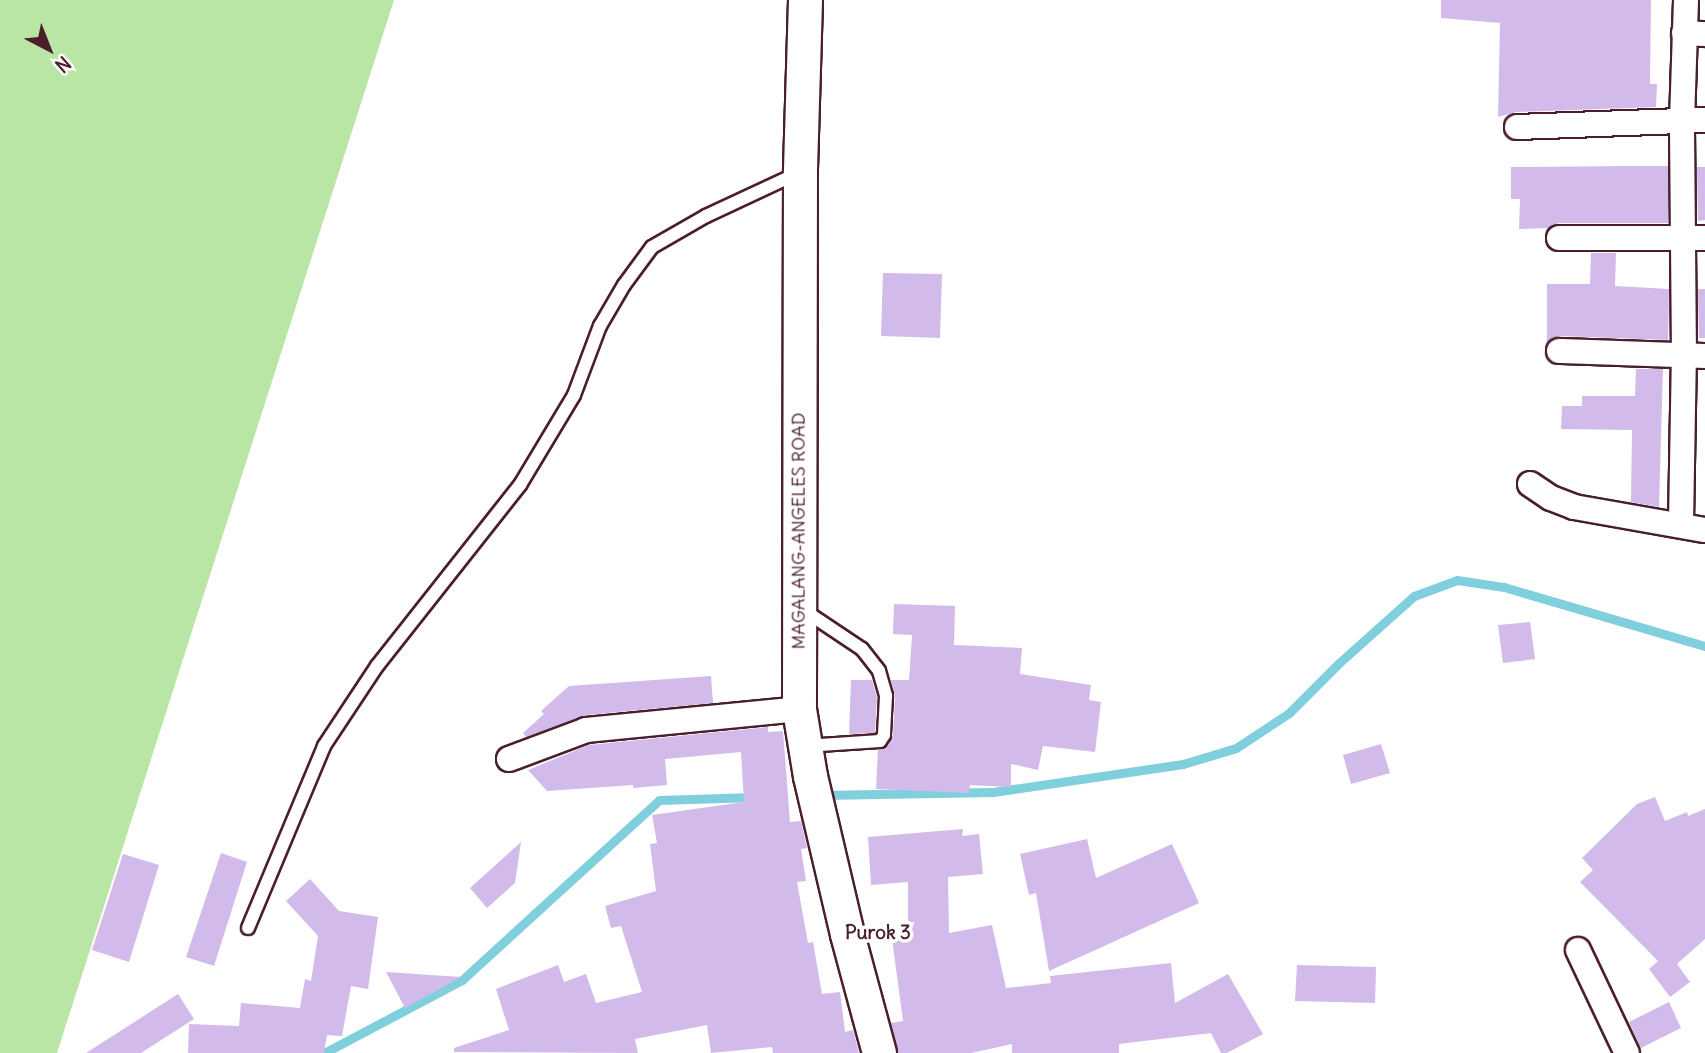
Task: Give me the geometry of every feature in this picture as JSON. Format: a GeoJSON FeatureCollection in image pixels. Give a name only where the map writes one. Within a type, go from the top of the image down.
{"type":"FeatureCollection","features":[{"type":"Feature","properties":{"kind":"main road","name":"MAGALANG-ANGELES ROAD"},"geometry":{"type":"LineString","coordinates":[[805,0],[800,172],[799,709],[807,761],[847,934],[879,1053]]}},
{"type":"Feature","properties":{"kind":"street"},"geometry":{"type":"LineString","coordinates":[[1681,523],[1695,357],[1694,34],[1686,0]]}},
{"type":"Feature","properties":{"kind":"street"},"geometry":{"type":"LineString","coordinates":[[1517,127],[1693,120]]}},
{"type":"Feature","properties":{"kind":"street"},"geometry":{"type":"LineString","coordinates":[[1559,238],[1694,239]]}},
{"type":"Feature","properties":{"kind":"street"},"geometry":{"type":"LineString","coordinates":[[1559,351],[1695,357]]}},
{"type":"Feature","properties":{"kind":"street"},"geometry":{"type":"LineString","coordinates":[[1530,485],[1551,498],[1574,507],[1681,523],[1705,530]]}},
{"type":"Feature","properties":{"kind":"street"},"geometry":{"type":"LineString","coordinates":[[509,759],[586,730],[799,709]]}},
{"type":"Feature","properties":{"kind":"street"},"geometry":{"type":"LineString","coordinates":[[1578,950],[1627,1053]]}},
{"type":"Feature","properties":{"kind":"lane"},"geometry":{"type":"LineString","coordinates":[[248,928],[324,746],[377,666],[520,485],[574,395],[600,326],[624,285],[652,247],[706,216],[800,172]]}},
{"type":"Feature","properties":{"kind":"lane"},"geometry":{"type":"LineString","coordinates":[[799,607],[862,649],[879,671],[886,696],[884,735],[880,741],[807,761]]}},
{"type":"Feature","properties":{"kind":"green space"},"geometry":{"type":"Polygon","coordinates":[[[0,0],[394,0],[57,1053],[0,1053],[0,0]]]}},
{"type":"Feature","properties":{"kind":"building"},"geometry":{"type":"Polygon","coordinates":[[[1441,0],[1651,0],[1650,84],[1657,84],[1656,107],[1516,112],[1498,117],[1500,23],[1441,18],[1441,0]]]}},
{"type":"Feature","properties":{"kind":"building"},"geometry":{"type":"Polygon","coordinates":[[[1668,166],[1668,223],[1559,223],[1548,228],[1519,229],[1520,199],[1511,199],[1511,167],[1668,166]]]}},
{"type":"Feature","properties":{"kind":"building"},"geometry":{"type":"Polygon","coordinates":[[[1697,167],[1705,167],[1705,220],[1698,221],[1697,167]]]}},
{"type":"Feature","properties":{"kind":"building"},"geometry":{"type":"Polygon","coordinates":[[[1591,253],[1616,253],[1615,286],[1669,289],[1668,340],[1560,336],[1547,343],[1547,284],[1590,284],[1591,253]]]}},
{"type":"Feature","properties":{"kind":"building"},"geometry":{"type":"Polygon","coordinates":[[[883,273],[942,274],[940,338],[881,336],[883,273]]]}},
{"type":"Feature","properties":{"kind":"building"},"geometry":{"type":"Polygon","coordinates":[[[1698,289],[1705,289],[1705,338],[1699,338],[1698,289]]]}},
{"type":"Feature","properties":{"kind":"building"},"geometry":{"type":"Polygon","coordinates":[[[1636,369],[1663,369],[1659,507],[1631,502],[1632,430],[1561,429],[1562,406],[1582,406],[1582,396],[1635,396],[1636,369]]]}},
{"type":"Feature","properties":{"kind":"building"},"geometry":{"type":"Polygon","coordinates":[[[894,604],[955,606],[954,645],[1022,648],[1020,674],[1091,685],[1089,700],[1101,702],[1095,752],[1043,746],[1038,770],[1011,764],[1011,787],[970,785],[969,793],[876,789],[878,750],[887,746],[893,735],[895,696],[891,680],[909,680],[912,635],[893,634],[894,604]]]}},
{"type":"Feature","properties":{"kind":"building"},"geometry":{"type":"Polygon","coordinates":[[[1530,622],[1535,659],[1503,663],[1498,625],[1530,622]]]}},
{"type":"Feature","properties":{"kind":"building"},"geometry":{"type":"Polygon","coordinates":[[[711,676],[713,703],[585,715],[526,737],[523,733],[544,714],[541,711],[569,686],[711,676]]]}},
{"type":"Feature","properties":{"kind":"building"},"geometry":{"type":"Polygon","coordinates":[[[851,680],[872,680],[877,697],[875,733],[849,734],[851,680]]]}},
{"type":"Feature","properties":{"kind":"building"},"geometry":{"type":"Polygon","coordinates":[[[768,727],[768,732],[783,731],[790,822],[801,821],[807,848],[801,849],[806,881],[797,882],[808,943],[813,942],[822,994],[840,992],[845,1032],[853,1030],[859,1053],[773,1053],[772,1047],[711,1053],[707,1025],[635,1039],[638,1053],[454,1052],[454,1048],[509,1030],[496,989],[558,965],[564,982],[586,974],[596,1003],[642,992],[621,926],[611,928],[605,906],[656,891],[650,844],[657,843],[652,815],[744,802],[741,752],[665,759],[667,785],[633,788],[633,785],[547,791],[528,770],[589,745],[768,727]]]}},
{"type":"Feature","properties":{"kind":"building"},"geometry":{"type":"Polygon","coordinates":[[[1381,744],[1390,773],[1351,784],[1343,755],[1381,744]]]}},
{"type":"Feature","properties":{"kind":"building"},"geometry":{"type":"Polygon","coordinates":[[[1655,797],[1665,821],[1687,812],[1688,816],[1705,809],[1705,939],[1677,964],[1690,982],[1670,997],[1649,969],[1658,961],[1580,882],[1593,870],[1582,858],[1637,804],[1655,797]]]}},
{"type":"Feature","properties":{"kind":"building"},"geometry":{"type":"Polygon","coordinates":[[[963,829],[962,836],[979,834],[983,874],[948,877],[949,933],[992,925],[1006,988],[1051,983],[1050,976],[1171,963],[1175,1003],[1228,974],[1263,1034],[1227,1053],[1221,1053],[1211,1033],[1119,1044],[1119,1053],[1012,1053],[1012,1044],[971,1053],[898,1053],[891,1023],[903,1021],[892,939],[908,936],[908,882],[871,885],[868,837],[963,829]]]}},
{"type":"Feature","properties":{"kind":"building"},"geometry":{"type":"Polygon","coordinates":[[[1087,839],[1096,878],[1172,844],[1199,903],[1049,971],[1036,893],[1029,895],[1020,854],[1087,839]]]}},
{"type":"Feature","properties":{"kind":"building"},"geometry":{"type":"Polygon","coordinates":[[[521,842],[515,883],[487,908],[470,888],[521,842]]]}},
{"type":"Feature","properties":{"kind":"building"},"geometry":{"type":"Polygon","coordinates":[[[221,853],[247,862],[214,966],[186,957],[221,853]]]}},
{"type":"Feature","properties":{"kind":"building"},"geometry":{"type":"Polygon","coordinates":[[[123,854],[159,865],[129,962],[92,950],[123,854]]]}},
{"type":"Feature","properties":{"kind":"building"},"geometry":{"type":"Polygon","coordinates":[[[310,879],[339,911],[378,917],[368,989],[351,986],[342,1036],[327,1035],[324,1053],[188,1053],[189,1024],[239,1026],[241,1003],[300,1008],[305,979],[311,981],[318,936],[286,901],[310,879]]]}},
{"type":"Feature","properties":{"kind":"building"},"geometry":{"type":"Polygon","coordinates":[[[1297,965],[1376,967],[1375,1003],[1295,1001],[1297,965]]]}},
{"type":"Feature","properties":{"kind":"building"},"geometry":{"type":"Polygon","coordinates":[[[386,972],[461,977],[405,1008],[386,972]]]}},
{"type":"Feature","properties":{"kind":"building"},"geometry":{"type":"Polygon","coordinates":[[[178,994],[194,1019],[141,1053],[86,1053],[178,994]]]}},
{"type":"Feature","properties":{"kind":"building"},"geometry":{"type":"Polygon","coordinates":[[[1669,1002],[1681,1028],[1641,1048],[1629,1022],[1669,1002]]]}},
{"type":"Feature","properties":{"kind":"waterway"},"geometry":{"type":"LineString","coordinates":[[821,795],[993,792],[1183,764],[1236,748],[1289,713],[1339,663],[1414,596],[1457,580],[1504,587],[1705,646]]}},
{"type":"Feature","properties":{"kind":"waterway"},"geometry":{"type":"LineString","coordinates":[[324,1053],[462,980],[659,800],[754,797]]}},
{"type":"Feature","properties":{"kind":"district","name":"Purok 3"},"geometry":{"type":"Point","coordinates":[878,933]}}]}
